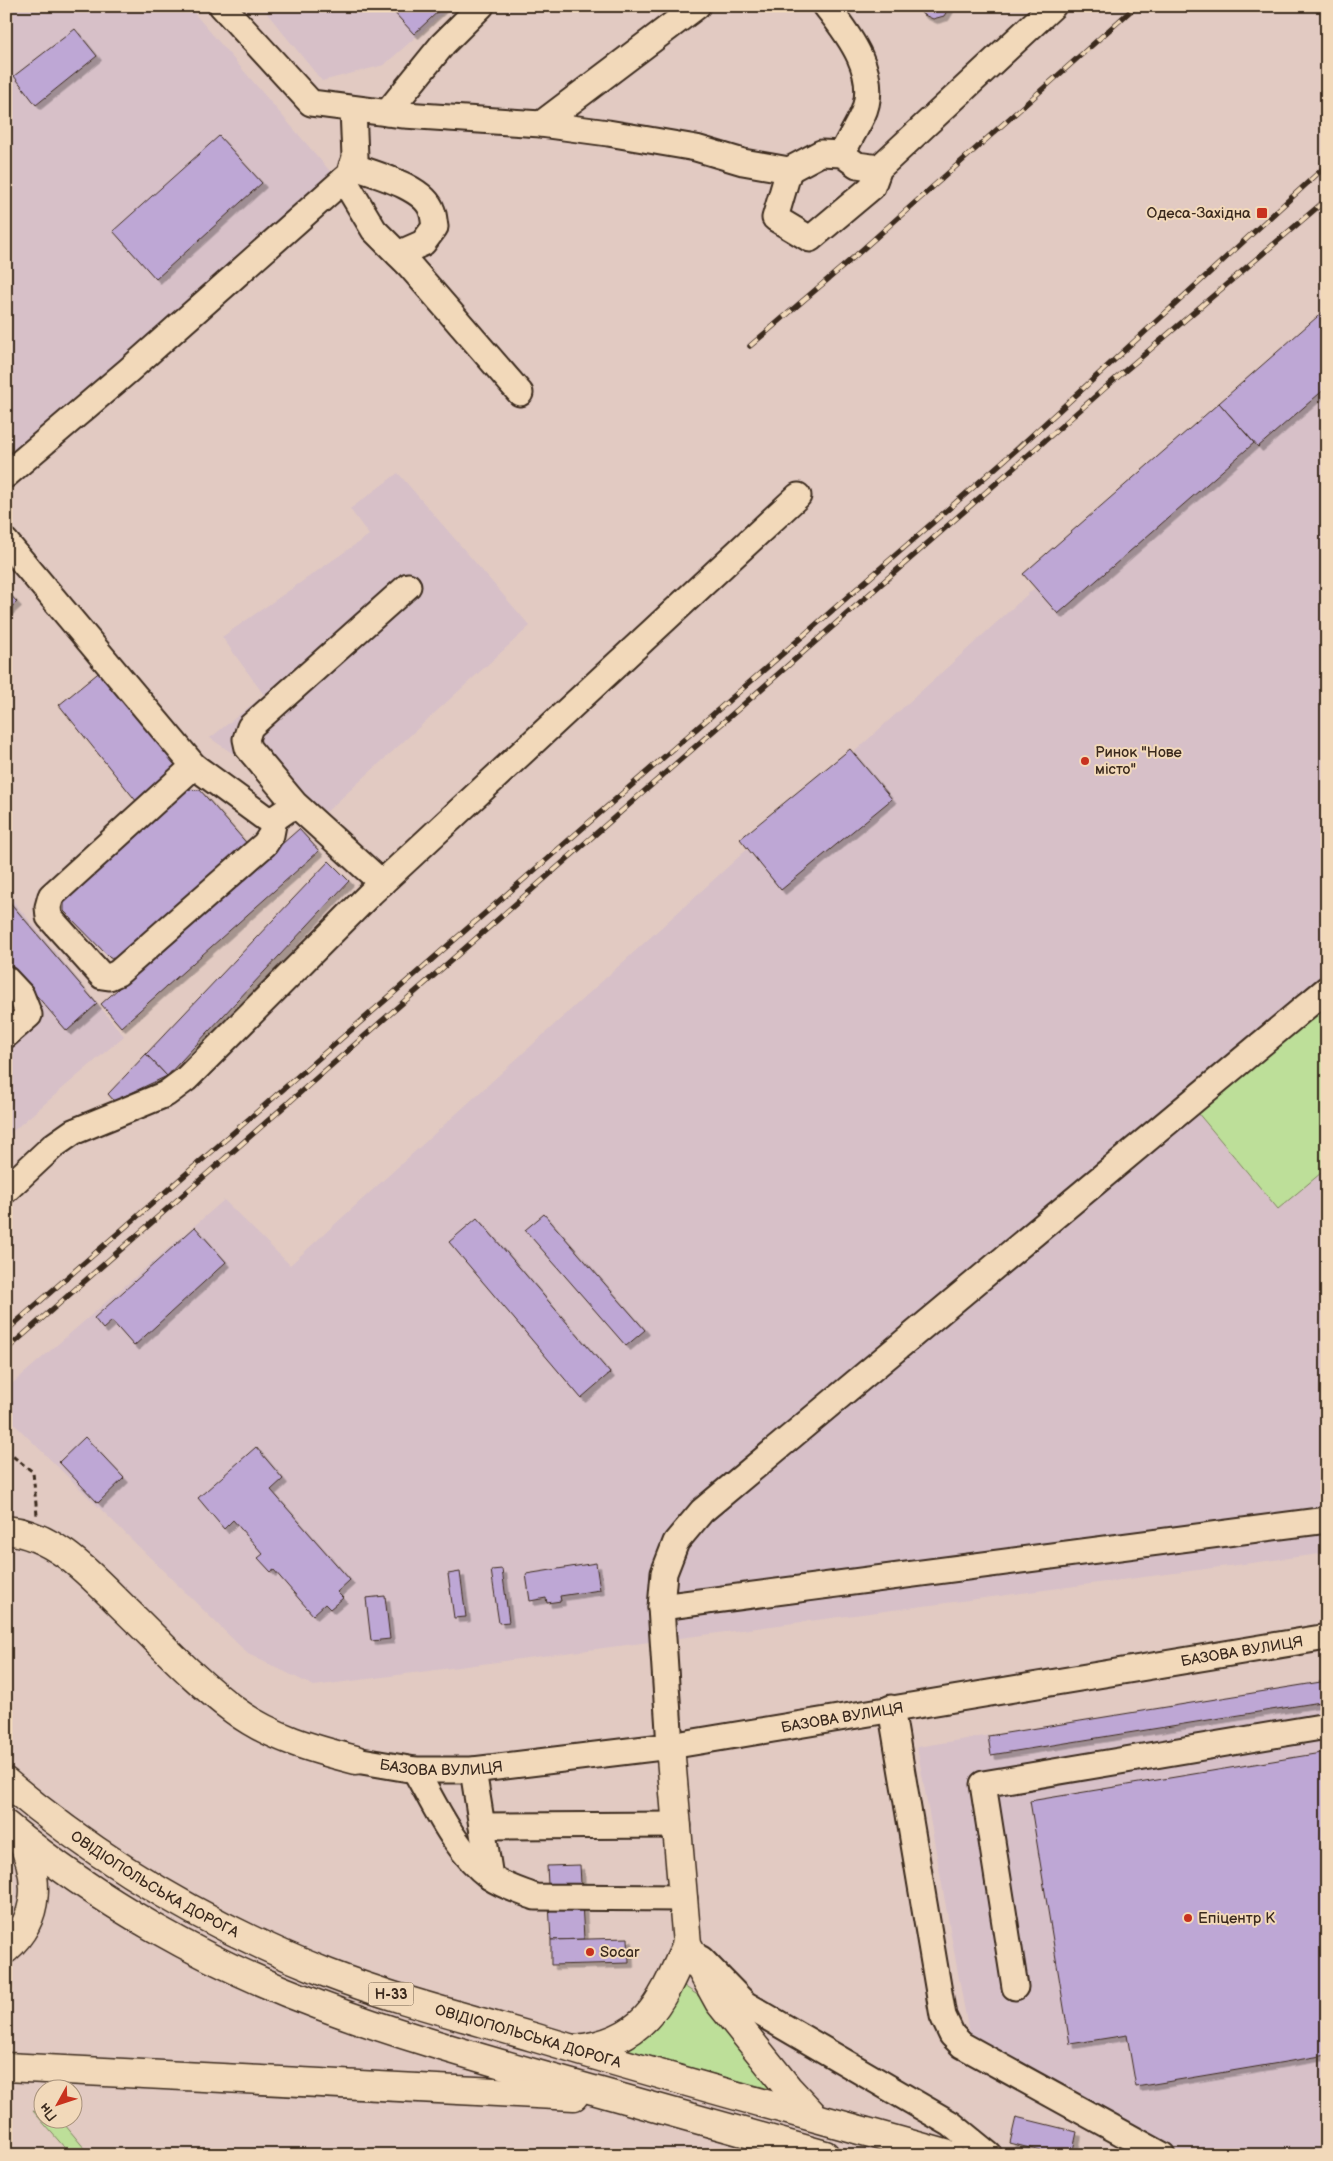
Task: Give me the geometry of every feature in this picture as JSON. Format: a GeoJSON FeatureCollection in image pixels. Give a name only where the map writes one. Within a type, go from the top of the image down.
{"type":"FeatureCollection","features":[{"type":"Feature","properties":{"kind":"main road"},"geometry":{"type":"LineString","coordinates":[[6,1530],[39,1538],[71,1558],[182,1664],[235,1711],[272,1732],[308,1748],[356,1760]]}},
{"type":"Feature","properties":{"kind":"main road"},"geometry":{"type":"LineString","coordinates":[[670,1746],[687,1944],[719,2002],[788,2088],[816,2117]]}},
{"type":"Feature","properties":{"kind":"main road","name":"ОВІДІОПОЛЬСЬКА ДОРОГА"},"geometry":{"type":"LineString","coordinates":[[6,1782],[56,1823],[167,1896],[256,1942],[330,1974],[370,1988],[573,2049],[949,2155]]}},
{"type":"Feature","properties":{"kind":"main road"},"geometry":{"type":"LineString","coordinates":[[6,1949],[13,1943],[25,1926],[34,1894],[34,1873],[29,1855],[13,1831]]}},
{"type":"Feature","properties":{"kind":"main road","name":"Н-33"},"geometry":{"type":"LineString","coordinates":[[13,1831],[72,1875],[150,1925],[276,1988],[359,2020],[447,2048],[825,2155]]}},
{"type":"Feature","properties":{"kind":"main road"},"geometry":{"type":"LineString","coordinates":[[573,2049],[599,2047],[622,2038],[641,2024],[655,2009],[665,1992],[687,1944]]}},
{"type":"Feature","properties":{"kind":"main road"},"geometry":{"type":"LineString","coordinates":[[6,2067],[618,2097]]}},
{"type":"Feature","properties":{"kind":"street"},"geometry":{"type":"LineString","coordinates":[[222,6],[311,104],[387,113],[540,124],[677,145],[743,162],[789,170],[821,153],[842,154],[857,164],[879,168]]}},
{"type":"Feature","properties":{"kind":"street"},"geometry":{"type":"LineString","coordinates":[[387,113],[443,44],[481,6]]}},
{"type":"Feature","properties":{"kind":"street"},"geometry":{"type":"LineString","coordinates":[[540,124],[696,6]]}},
{"type":"Feature","properties":{"kind":"street"},"geometry":{"type":"LineString","coordinates":[[826,6],[848,34],[863,64],[867,83],[867,99],[863,115],[842,154]]}},
{"type":"Feature","properties":{"kind":"street"},"geometry":{"type":"LineString","coordinates":[[789,170],[775,218],[810,239],[872,187],[879,168],[1054,6]]}},
{"type":"Feature","properties":{"kind":"street"},"geometry":{"type":"LineString","coordinates":[[6,475],[129,370],[348,173],[355,157],[353,109]]}},
{"type":"Feature","properties":{"kind":"street"},"geometry":{"type":"LineString","coordinates":[[348,173],[398,183],[418,193],[432,209],[435,226],[423,243],[398,254]]}},
{"type":"Feature","properties":{"kind":"street"},"geometry":{"type":"LineString","coordinates":[[348,173],[374,230],[398,254],[520,393]]}},
{"type":"Feature","properties":{"kind":"street"},"geometry":{"type":"LineString","coordinates":[[6,1190],[53,1146],[73,1132],[166,1094],[186,1080],[382,883],[798,496]]}},
{"type":"Feature","properties":{"kind":"street"},"geometry":{"type":"LineString","coordinates":[[6,542],[194,766],[264,818],[274,819],[295,804]]}},
{"type":"Feature","properties":{"kind":"street"},"geometry":{"type":"LineString","coordinates":[[382,883],[295,804],[248,748],[246,739],[250,727],[408,586]]}},
{"type":"Feature","properties":{"kind":"street"},"geometry":{"type":"LineString","coordinates":[[194,766],[51,896],[48,917],[102,976],[109,977],[118,973],[265,844],[271,835],[274,819]]}},
{"type":"Feature","properties":{"kind":"street"},"geometry":{"type":"LineString","coordinates":[[6,979],[21,995],[29,1015],[6,1035]]}},
{"type":"Feature","properties":{"kind":"street"},"geometry":{"type":"LineString","coordinates":[[670,1746],[661,1607],[664,1573],[676,1542],[702,1511],[1327,989]]}},
{"type":"Feature","properties":{"kind":"street"},"geometry":{"type":"LineString","coordinates":[[661,1607],[1327,1520]]}},
{"type":"Feature","properties":{"kind":"street","name":"БАЗОВА ВУЛИЦЯ"},"geometry":{"type":"LineString","coordinates":[[356,1760],[416,1770],[473,1770],[670,1746],[1327,1637]]}},
{"type":"Feature","properties":{"kind":"street"},"geometry":{"type":"LineString","coordinates":[[891,1708],[943,2016],[952,2035],[962,2045],[1162,2155]]}},
{"type":"Feature","properties":{"kind":"street"},"geometry":{"type":"LineString","coordinates":[[1015,1987],[983,1784],[1327,1726]]}},
{"type":"Feature","properties":{"kind":"street"},"geometry":{"type":"LineString","coordinates":[[416,1770],[446,1824],[467,1855],[490,1877],[514,1889],[535,1897],[684,1898]]}},
{"type":"Feature","properties":{"kind":"street"},"geometry":{"type":"LineString","coordinates":[[473,1770],[490,1877]]}},
{"type":"Feature","properties":{"kind":"street"},"geometry":{"type":"LineString","coordinates":[[482,1826],[678,1824]]}},
{"type":"Feature","properties":{"kind":"street"},"geometry":{"type":"LineString","coordinates":[[687,1944],[744,2004],[951,2124],[989,2155]]}},
{"type":"Feature","properties":{"kind":"path"},"geometry":{"type":"LineString","coordinates":[[6,1451],[33,1472],[39,1538]]}},
{"type":"Feature","properties":{"kind":"shaded area"},"geometry":{"type":"Polygon","coordinates":[[[6,6],[188,6],[335,177],[6,460],[6,6]]]}},
{"type":"Feature","properties":{"kind":"shaded area"},"geometry":{"type":"Polygon","coordinates":[[[261,6],[451,6],[384,65],[322,81],[261,6]]]}},
{"type":"Feature","properties":{"kind":"shaded area","name":"Ринок \"Нове місто\""},"geometry":{"type":"Polygon","coordinates":[[[1327,322],[1327,1553],[314,1686],[248,1654],[6,1416],[6,1389],[224,1200],[290,1265],[1327,322]]]}},
{"type":"Feature","properties":{"kind":"shaded area"},"geometry":{"type":"Polygon","coordinates":[[[398,473],[530,626],[323,815],[210,738],[264,695],[222,637],[369,535],[350,509],[398,473]]]}},
{"type":"Feature","properties":{"kind":"shaded area"},"geometry":{"type":"Polygon","coordinates":[[[6,892],[124,1036],[6,1137],[6,892]]]}},
{"type":"Feature","properties":{"kind":"shaded area"},"geometry":{"type":"Polygon","coordinates":[[[1327,1680],[1327,2155],[1147,2155],[970,2039],[917,1747],[1327,1680]]]}},
{"type":"Feature","properties":{"kind":"green space"},"geometry":{"type":"Polygon","coordinates":[[[1327,1003],[1327,1168],[1278,1209],[1197,1112],[1327,1003]]]}},
{"type":"Feature","properties":{"kind":"green space"},"geometry":{"type":"Polygon","coordinates":[[[681,1984],[699,1996],[781,2092],[613,2047],[681,1984]]]}},
{"type":"Feature","properties":{"kind":"green space"},"geometry":{"type":"Polygon","coordinates":[[[48,2128],[68,2128],[90,2155],[71,2155],[48,2128]]]}},
{"type":"Feature","properties":{"kind":"building"},"geometry":{"type":"Polygon","coordinates":[[[396,6],[444,6],[414,34],[392,10],[396,6]]]}},
{"type":"Feature","properties":{"kind":"building"},"geometry":{"type":"Polygon","coordinates":[[[918,6],[950,6],[944,16],[933,19],[922,14],[918,6]]]}},
{"type":"Feature","properties":{"kind":"building"},"geometry":{"type":"Polygon","coordinates":[[[75,29],[97,56],[36,105],[14,76],[75,29]]]}},
{"type":"Feature","properties":{"kind":"building"},"geometry":{"type":"Polygon","coordinates":[[[219,136],[262,183],[156,279],[113,231],[219,136]]]}},
{"type":"Feature","properties":{"kind":"building"},"geometry":{"type":"Polygon","coordinates":[[[1325,310],[1327,312],[1327,387],[1258,447],[1219,403],[1325,310]]]}},
{"type":"Feature","properties":{"kind":"building"},"geometry":{"type":"Polygon","coordinates":[[[1219,403],[1254,443],[1058,614],[1023,574],[1219,403]]]}},
{"type":"Feature","properties":{"kind":"building"},"geometry":{"type":"Polygon","coordinates":[[[6,590],[17,602],[6,612],[6,590]]]}},
{"type":"Feature","properties":{"kind":"building"},"geometry":{"type":"Polygon","coordinates":[[[102,670],[180,768],[137,802],[59,705],[102,670]]]}},
{"type":"Feature","properties":{"kind":"building"},"geometry":{"type":"Polygon","coordinates":[[[850,749],[892,799],[781,890],[740,839],[850,749]]]}},
{"type":"Feature","properties":{"kind":"building"},"geometry":{"type":"Polygon","coordinates":[[[188,789],[200,790],[250,847],[122,959],[110,958],[64,911],[64,894],[188,789]]]}},
{"type":"Feature","properties":{"kind":"building"},"geometry":{"type":"Polygon","coordinates":[[[299,829],[319,851],[121,1027],[101,1004],[299,829]]]}},
{"type":"Feature","properties":{"kind":"building"},"geometry":{"type":"Polygon","coordinates":[[[329,861],[349,881],[167,1076],[146,1054],[329,861]]]}},
{"type":"Feature","properties":{"kind":"building"},"geometry":{"type":"Polygon","coordinates":[[[6,898],[97,1004],[67,1031],[6,960],[6,898]]]}},
{"type":"Feature","properties":{"kind":"building"},"geometry":{"type":"Polygon","coordinates":[[[146,1054],[167,1076],[114,1101],[108,1094],[146,1054]]]}},
{"type":"Feature","properties":{"kind":"building"},"geometry":{"type":"Polygon","coordinates":[[[544,1214],[645,1330],[626,1346],[525,1230],[544,1214]]]}},
{"type":"Feature","properties":{"kind":"building"},"geometry":{"type":"Polygon","coordinates":[[[477,1218],[610,1373],[581,1398],[449,1242],[477,1218]]]}},
{"type":"Feature","properties":{"kind":"building"},"geometry":{"type":"Polygon","coordinates":[[[195,1227],[226,1262],[134,1346],[112,1321],[103,1329],[94,1318],[195,1227]]]}},
{"type":"Feature","properties":{"kind":"building"},"geometry":{"type":"Polygon","coordinates":[[[85,1437],[124,1478],[98,1503],[59,1462],[85,1437]]]}},
{"type":"Feature","properties":{"kind":"building"},"geometry":{"type":"Polygon","coordinates":[[[256,1447],[283,1479],[271,1490],[350,1580],[337,1592],[343,1598],[330,1609],[325,1604],[313,1615],[274,1570],[271,1572],[258,1558],[263,1554],[233,1520],[224,1529],[198,1498],[256,1447]]]}},
{"type":"Feature","properties":{"kind":"building"},"geometry":{"type":"Polygon","coordinates":[[[596,1563],[600,1590],[560,1596],[561,1601],[547,1603],[546,1598],[530,1601],[526,1574],[596,1563]]]}},
{"type":"Feature","properties":{"kind":"building"},"geometry":{"type":"Polygon","coordinates":[[[502,1569],[509,1622],[499,1623],[491,1570],[502,1569]]]}},
{"type":"Feature","properties":{"kind":"building"},"geometry":{"type":"Polygon","coordinates":[[[460,1572],[466,1617],[454,1618],[448,1574],[460,1572]]]}},
{"type":"Feature","properties":{"kind":"building"},"geometry":{"type":"Polygon","coordinates":[[[385,1596],[390,1639],[371,1641],[366,1598],[385,1596]]]}},
{"type":"Feature","properties":{"kind":"building"},"geometry":{"type":"Polygon","coordinates":[[[1327,1681],[1327,1701],[991,1755],[988,1736],[1327,1681]]]}},
{"type":"Feature","properties":{"kind":"building","name":"Епіцентр К"},"geometry":{"type":"Polygon","coordinates":[[[1327,1752],[1327,2055],[1136,2087],[1127,2035],[1070,2044],[1030,1801],[1327,1752]]]}},
{"type":"Feature","properties":{"kind":"building"},"geometry":{"type":"Polygon","coordinates":[[[580,1865],[584,1939],[551,1940],[547,1866],[580,1865]]]}},
{"type":"Feature","properties":{"kind":"building","name":"Socar"},"geometry":{"type":"Polygon","coordinates":[[[628,1938],[629,1963],[551,1965],[551,1940],[628,1938]]]}},
{"type":"Feature","properties":{"kind":"building"},"geometry":{"type":"Polygon","coordinates":[[[1016,2117],[1077,2132],[1072,2155],[1057,2155],[1010,2143],[1016,2117]]]}},
{"type":"Feature","properties":{"kind":"railway"},"geometry":{"type":"LineString","coordinates":[[750,346],[854,257],[1136,6]]}},
{"type":"Feature","properties":{"kind":"railway"},"geometry":{"type":"LineString","coordinates":[[6,1331],[1016,450],[1327,165]]}},
{"type":"Feature","properties":{"kind":"railway"},"geometry":{"type":"LineString","coordinates":[[6,1350],[1113,381],[1327,199]]}},
{"type":"Feature","properties":{"kind":"place","name":"Одеса-Західна"},"geometry":{"type":"Point","coordinates":[1262,213]}},
{"type":"Feature","properties":{"kind":"place","name":"Ринок \"Нове місто\""},"geometry":{"type":"Point","coordinates":[1085,761]}},
{"type":"Feature","properties":{"kind":"place","name":"Епіцентр К"},"geometry":{"type":"Point","coordinates":[1188,1918]}},
{"type":"Feature","properties":{"kind":"place","name":"Socar"},"geometry":{"type":"Point","coordinates":[590,1952]}}]}
